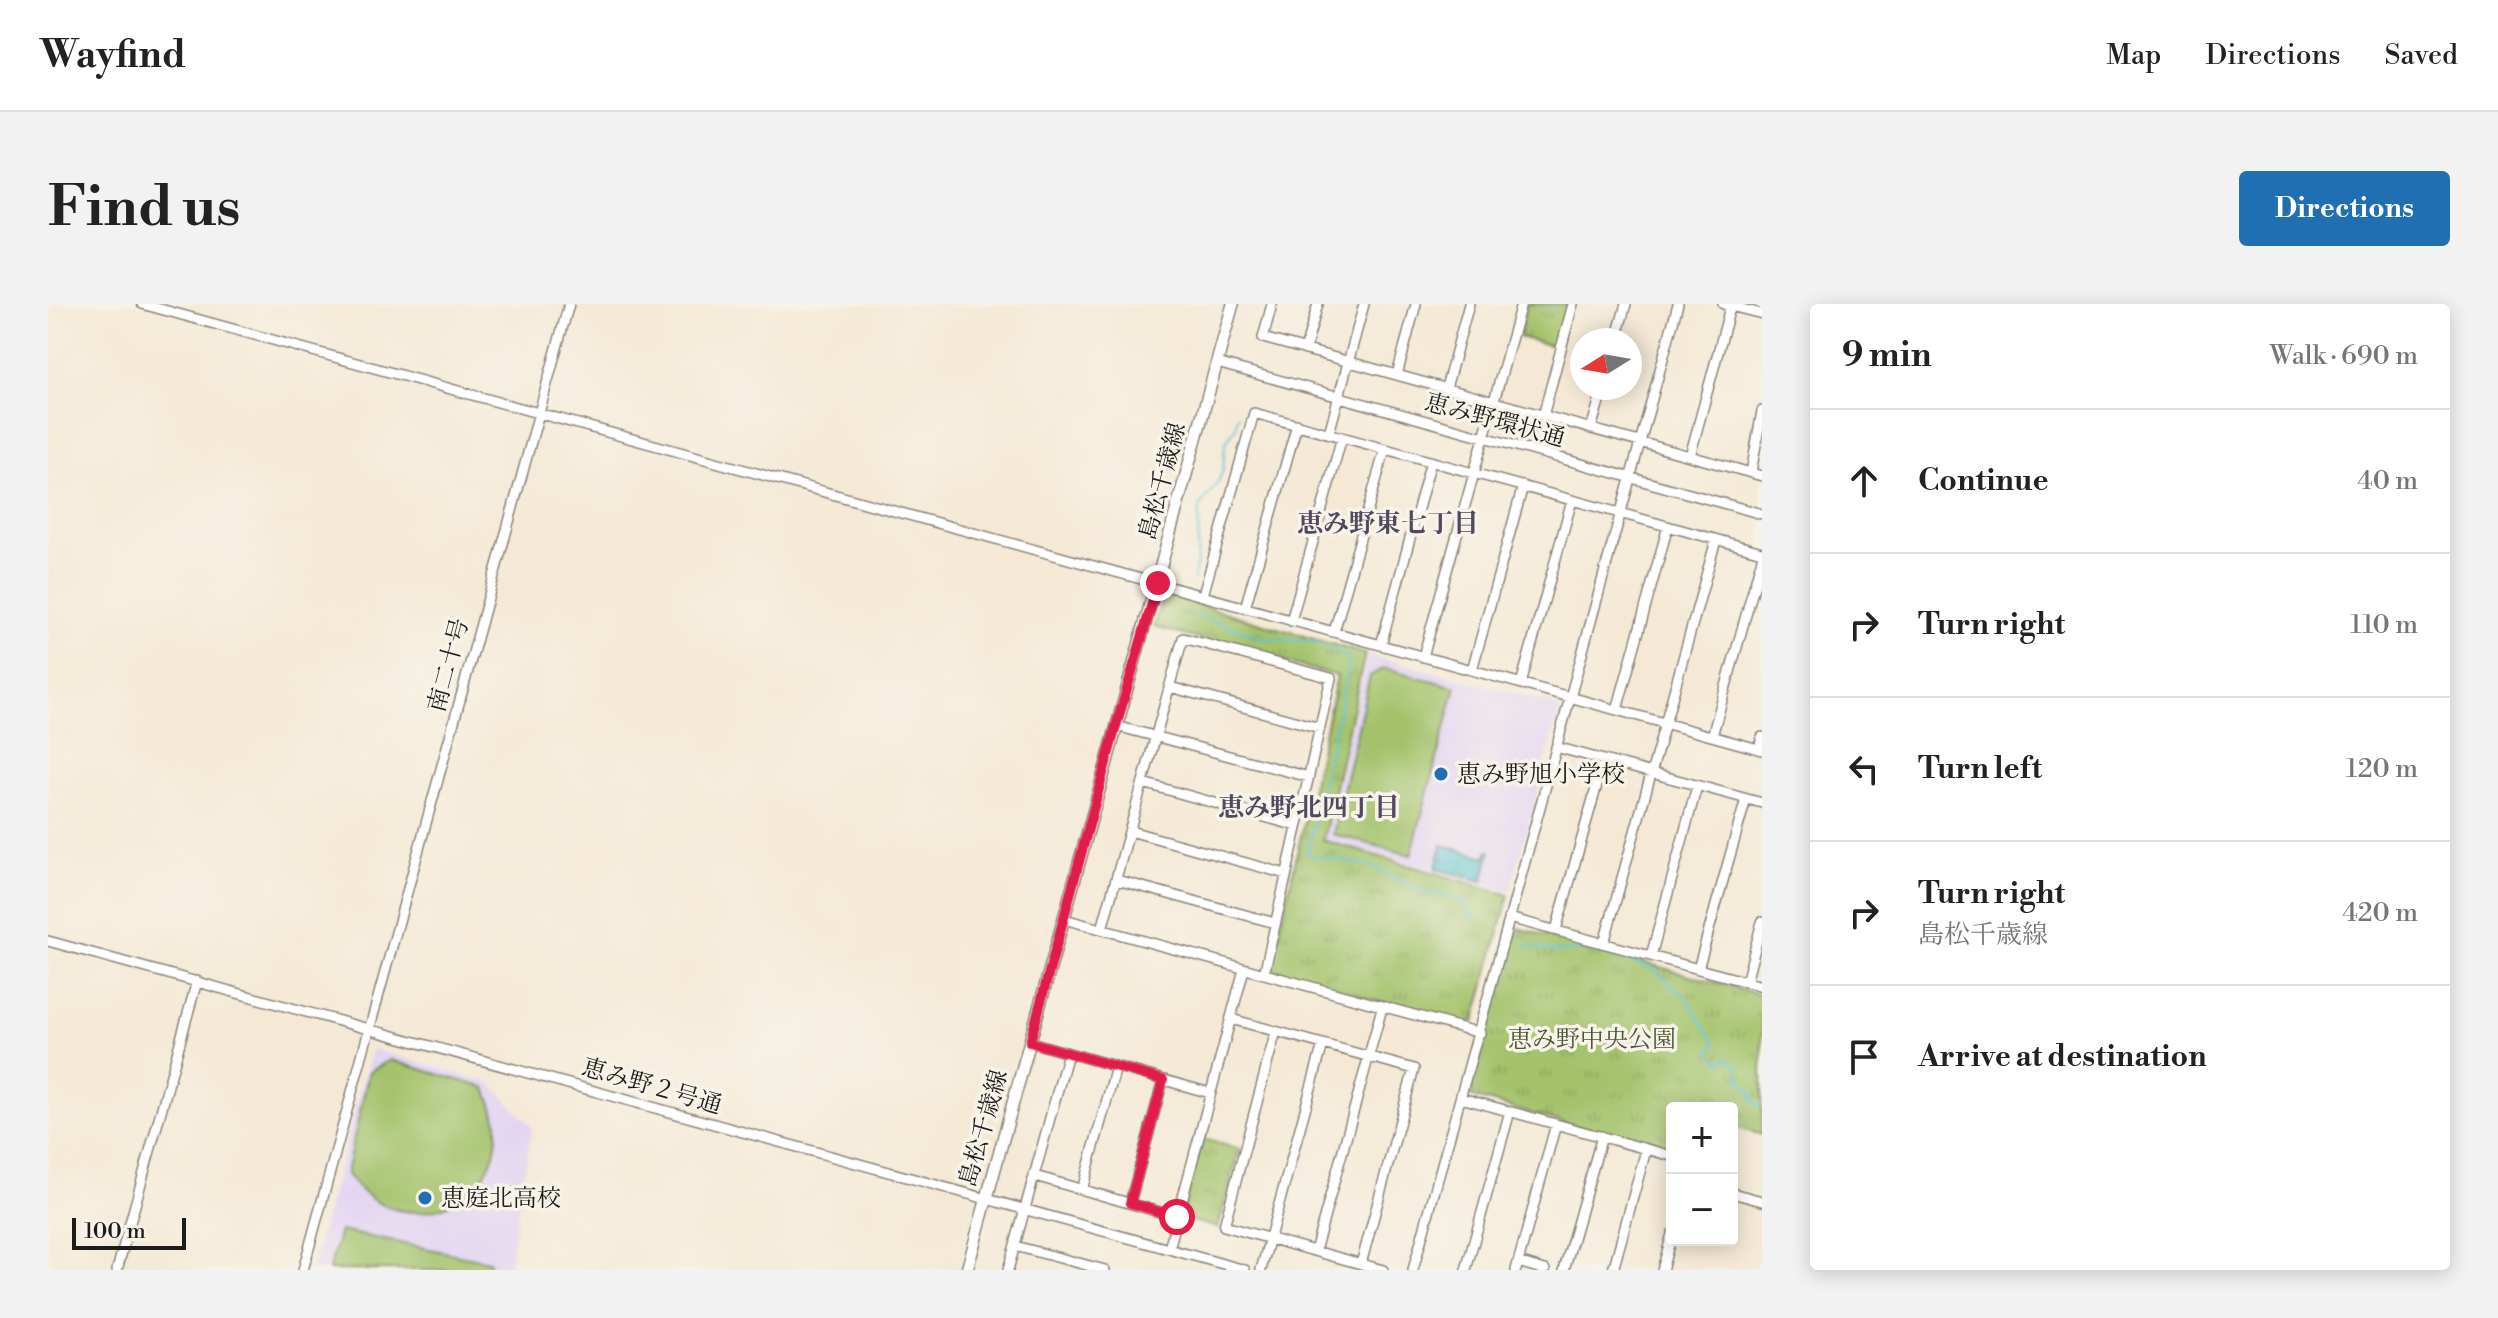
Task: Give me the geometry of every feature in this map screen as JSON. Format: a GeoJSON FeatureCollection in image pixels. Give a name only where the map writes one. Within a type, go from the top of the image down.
{"type":"FeatureCollection","features":[{"type":"Feature","properties":{"kind":"main road","name":"島松千歳線"},"geometry":{"type":"LineString","coordinates":[[967,1270],[1233,304]]}},
{"type":"Feature","properties":{"kind":"street"},"geometry":{"type":"LineString","coordinates":[[142,304],[1760,750],[1762,737]]}},
{"type":"Feature","properties":{"kind":"street","name":"南二十号"},"geometry":{"type":"LineString","coordinates":[[303,1270],[569,304]]}},
{"type":"Feature","properties":{"kind":"street"},"geometry":{"type":"LineString","coordinates":[[1272,304],[1263,338],[1762,476]]}},
{"type":"Feature","properties":{"kind":"street"},"geometry":{"type":"LineString","coordinates":[[1305,350],[1318,304]]}},
{"type":"Feature","properties":{"kind":"street"},"geometry":{"type":"LineString","coordinates":[[1329,433],[1364,304]]}},
{"type":"Feature","properties":{"kind":"street"},"geometry":{"type":"LineString","coordinates":[[1397,375],[1416,304]]}},
{"type":"Feature","properties":{"kind":"street"},"geometry":{"type":"LineString","coordinates":[[1446,388],[1469,304]]}},
{"type":"Feature","properties":{"kind":"street"},"geometry":{"type":"LineString","coordinates":[[1423,657],[1521,304]]}},
{"type":"Feature","properties":{"kind":"street"},"geometry":{"type":"LineString","coordinates":[[1543,416],[1573,304]]}},
{"type":"Feature","properties":{"kind":"street"},"geometry":{"type":"LineString","coordinates":[[1619,328],[1626,304]]}},
{"type":"Feature","properties":{"kind":"street"},"geometry":{"type":"LineString","coordinates":[[1413,1270],[1678,304]]}},
{"type":"Feature","properties":{"kind":"street"},"geometry":{"type":"LineString","coordinates":[[1690,456],[1728,305],[1762,314]]}},
{"type":"Feature","properties":{"kind":"street","name":"恵み野環状通"},"geometry":{"type":"LineString","coordinates":[[1217,363],[1762,514]]}},
{"type":"Feature","properties":{"kind":"street"},"geometry":{"type":"LineString","coordinates":[[1591,429],[1599,400]]}},
{"type":"Feature","properties":{"kind":"street"},"geometry":{"type":"LineString","coordinates":[[1751,473],[1762,411]]}},
{"type":"Feature","properties":{"kind":"street"},"geometry":{"type":"LineString","coordinates":[[1203,595],[1254,413],[1668,526],[1762,555],[1712,736]]}},
{"type":"Feature","properties":{"kind":"street"},"geometry":{"type":"LineString","coordinates":[[1245,608],[1297,424]]}},
{"type":"Feature","properties":{"kind":"street"},"geometry":{"type":"LineString","coordinates":[[1291,621],[1342,437]]}},
{"type":"Feature","properties":{"kind":"street"},"geometry":{"type":"LineString","coordinates":[[1334,632],[1385,449]]}},
{"type":"Feature","properties":{"kind":"street"},"geometry":{"type":"LineString","coordinates":[[1381,645],[1431,461]]}},
{"type":"Feature","properties":{"kind":"street"},"geometry":{"type":"LineString","coordinates":[[1472,670],[1523,486]]}},
{"type":"Feature","properties":{"kind":"street"},"geometry":{"type":"LineString","coordinates":[[1521,684],[1572,500]]}},
{"type":"Feature","properties":{"kind":"street"},"geometry":{"type":"LineString","coordinates":[[1617,710],[1668,526]]}},
{"type":"Feature","properties":{"kind":"street"},"geometry":{"type":"LineString","coordinates":[[1604,943],[1716,540]]}},
{"type":"Feature","properties":{"kind":"street"},"geometry":{"type":"LineString","coordinates":[[1102,929],[1183,638],[1331,678],[1264,974]]}},
{"type":"Feature","properties":{"kind":"street"},"geometry":{"type":"LineString","coordinates":[[1170,687],[1320,728]]}},
{"type":"Feature","properties":{"kind":"street"},"geometry":{"type":"LineString","coordinates":[[1116,726],[1309,777]]}},
{"type":"Feature","properties":{"kind":"street"},"geometry":{"type":"LineString","coordinates":[[1556,747],[1762,803]]}},
{"type":"Feature","properties":{"kind":"street"},"geometry":{"type":"LineString","coordinates":[[1556,930],[1604,760]]}},
{"type":"Feature","properties":{"kind":"street"},"geometry":{"type":"LineString","coordinates":[[1143,783],[1297,826]]}},
{"type":"Feature","properties":{"kind":"street"},"geometry":{"type":"LineString","coordinates":[[1651,956],[1697,786]]}},
{"type":"Feature","properties":{"kind":"street"},"geometry":{"type":"LineString","coordinates":[[1698,969],[1746,799]]}},
{"type":"Feature","properties":{"kind":"street"},"geometry":{"type":"LineString","coordinates":[[1130,831],[1286,874]]}},
{"type":"Feature","properties":{"kind":"street"},"geometry":{"type":"LineString","coordinates":[[1117,880],[1275,923]]}},
{"type":"Feature","properties":{"kind":"street"},"geometry":{"type":"LineString","coordinates":[[1509,918],[1762,986]]}},
{"type":"Feature","properties":{"kind":"street"},"geometry":{"type":"LineString","coordinates":[[1064,919],[1480,1033]]}},
{"type":"Feature","properties":{"kind":"street"},"geometry":{"type":"LineString","coordinates":[[1746,982],[1762,922]]}},
{"type":"Feature","properties":{"kind":"street","name":"恵み野２号通"},"geometry":{"type":"LineString","coordinates":[[48,941],[366,1038],[1245,1270]]}},
{"type":"Feature","properties":{"kind":"street"},"geometry":{"type":"LineString","coordinates":[[1169,1249],[1244,969]]}},
{"type":"Feature","properties":{"kind":"street"},"geometry":{"type":"LineString","coordinates":[[117,1270],[196,987]]}},
{"type":"Feature","properties":{"kind":"street"},"geometry":{"type":"LineString","coordinates":[[1315,1251],[1382,1008]]}},
{"type":"Feature","properties":{"kind":"street"},"geometry":{"type":"LineString","coordinates":[[1231,1019],[1414,1069],[1361,1264]]}},
{"type":"Feature","properties":{"kind":"street"},"geometry":{"type":"LineString","coordinates":[[1276,1031],[1224,1226],[1383,1270]]}},
{"type":"Feature","properties":{"kind":"street"},"geometry":{"type":"LineString","coordinates":[[1030,1042],[1210,1093]]}},
{"type":"Feature","properties":{"kind":"street"},"geometry":{"type":"LineString","coordinates":[[1261,1270],[1323,1044]]}},
{"type":"Feature","properties":{"kind":"street"},"geometry":{"type":"LineString","coordinates":[[1008,1270],[1068,1053]]}},
{"type":"Feature","properties":{"kind":"street"},"geometry":{"type":"LineString","coordinates":[[1082,1190],[1116,1067]]}},
{"type":"Feature","properties":{"kind":"street"},"geometry":{"type":"LineString","coordinates":[[1130,1203],[1163,1080]]}},
{"type":"Feature","properties":{"kind":"street"},"geometry":{"type":"LineString","coordinates":[[1461,1098],[1666,1155]]}},
{"type":"Feature","properties":{"kind":"street"},"geometry":{"type":"LineString","coordinates":[[1466,1270],[1510,1111]]}},
{"type":"Feature","properties":{"kind":"street"},"geometry":{"type":"LineString","coordinates":[[1545,1270],[1517,1266],[1556,1124]]}},
{"type":"Feature","properties":{"kind":"street"},"geometry":{"type":"LineString","coordinates":[[1564,1270],[1602,1136]]}},
{"type":"Feature","properties":{"kind":"street"},"geometry":{"type":"LineString","coordinates":[[1613,1270],[1646,1150]]}},
{"type":"Feature","properties":{"kind":"street"},"geometry":{"type":"LineString","coordinates":[[1035,1176],[1177,1217]]}},
{"type":"Feature","properties":{"kind":"street"},"geometry":{"type":"LineString","coordinates":[[1738,1195],[1762,1201]]}},
{"type":"Feature","properties":{"kind":"street"},"geometry":{"type":"LineString","coordinates":[[1015,1246],[1105,1270]]}},
{"type":"Feature","properties":{"kind":"street"},"geometry":{"type":"LineString","coordinates":[[1662,1270],[1669,1246]]}},
{"type":"Feature","properties":{"kind":"street"},"geometry":{"type":"LineString","coordinates":[[1199,1270],[1202,1258]]}},
{"type":"Feature","properties":{"kind":"street"},"geometry":{"type":"LineString","coordinates":[[1059,1270],[1062,1259]]}},
{"type":"Feature","properties":{"kind":"shaded area","name":"恵み野旭小学校"},"geometry":{"type":"Polygon","coordinates":[[[1368,655],[1558,705],[1560,709],[1510,892],[1325,839],[1368,655]]]}},
{"type":"Feature","properties":{"kind":"shaded area","name":"恵庭北高校"},"geometry":{"type":"Polygon","coordinates":[[[372,1049],[491,1083],[532,1127],[508,1270],[311,1270],[372,1049]]]}},
{"type":"Feature","properties":{"kind":"green space"},"geometry":{"type":"Polygon","coordinates":[[[1527,304],[1568,304],[1557,347],[1519,337],[1527,304]]]}},
{"type":"Feature","properties":{"kind":"green space","name":"恵み野中央公園"},"geometry":{"type":"Polygon","coordinates":[[[1163,594],[1365,654],[1323,840],[1509,895],[1475,1020],[1462,1026],[1271,969],[1337,676],[1154,627],[1163,594]]]}},
{"type":"Feature","properties":{"kind":"green space"},"geometry":{"type":"Polygon","coordinates":[[[1385,668],[1456,687],[1411,855],[1333,834],[1370,676],[1385,668]]]}},
{"type":"Feature","properties":{"kind":"green space","name":"恵み野中央公園"},"geometry":{"type":"Polygon","coordinates":[[[1518,928],[1762,995],[1762,1135],[1738,1128],[1738,1102],[1666,1102],[1666,1151],[1469,1096],[1518,928]]]}},
{"type":"Feature","properties":{"kind":"green space"},"geometry":{"type":"Polygon","coordinates":[[[390,1060],[486,1088],[493,1106],[497,1124],[494,1153],[482,1177],[464,1196],[442,1207],[417,1212],[391,1208],[367,1195],[346,1173],[369,1072],[390,1060]]]}},
{"type":"Feature","properties":{"kind":"green space"},"geometry":{"type":"Polygon","coordinates":[[[1203,1139],[1240,1149],[1218,1228],[1181,1218],[1203,1139]]]}},
{"type":"Feature","properties":{"kind":"green space"},"geometry":{"type":"Polygon","coordinates":[[[340,1231],[489,1261],[488,1270],[329,1270],[340,1231]]]}},
{"type":"Feature","properties":{"kind":"water"},"geometry":{"type":"Polygon","coordinates":[[[1442,845],[1486,857],[1491,851],[1483,881],[1436,869],[1442,845]]]}},
{"type":"Feature","properties":{"kind":"waterway"},"geometry":{"type":"LineString","coordinates":[[1193,580],[1201,505],[1223,470],[1225,444],[1235,428],[1238,415]]}},
{"type":"Feature","properties":{"kind":"waterway"},"geometry":{"type":"LineString","coordinates":[[1196,616],[1261,638],[1316,642],[1348,657],[1350,661],[1307,854],[1374,867],[1423,893],[1444,894],[1467,904],[1470,916],[1475,917]]}},
{"type":"Feature","properties":{"kind":"waterway"},"geometry":{"type":"LineString","coordinates":[[1525,945],[1550,951],[1596,951],[1655,970],[1686,997],[1716,1044],[1710,1050],[1719,1062],[1727,1058],[1740,1068],[1739,1078],[1755,1097],[1751,1099],[1759,1106],[1762,1103]]}},
{"type":"Feature","properties":{"kind":"place","name":"恵み野旭小学校"},"geometry":{"type":"Point","coordinates":[1441,774]}},
{"type":"Feature","properties":{"kind":"place","name":"恵庭北高校"},"geometry":{"type":"Point","coordinates":[425,1198]}},
{"type":"Feature","properties":{"kind":"district","name":"恵み野東七丁目"},"geometry":{"type":"Point","coordinates":[1388,523]}},
{"type":"Feature","properties":{"kind":"district","name":"恵み野北四丁目"},"geometry":{"type":"Point","coordinates":[1309,807]}},
{"type":"Feature","properties":{"kind":"route"},"geometry":{"type":"LineString","coordinates":[[1158,583],[1030,1042],[1163,1080],[1130,1203],[1177,1217]]}}]}
